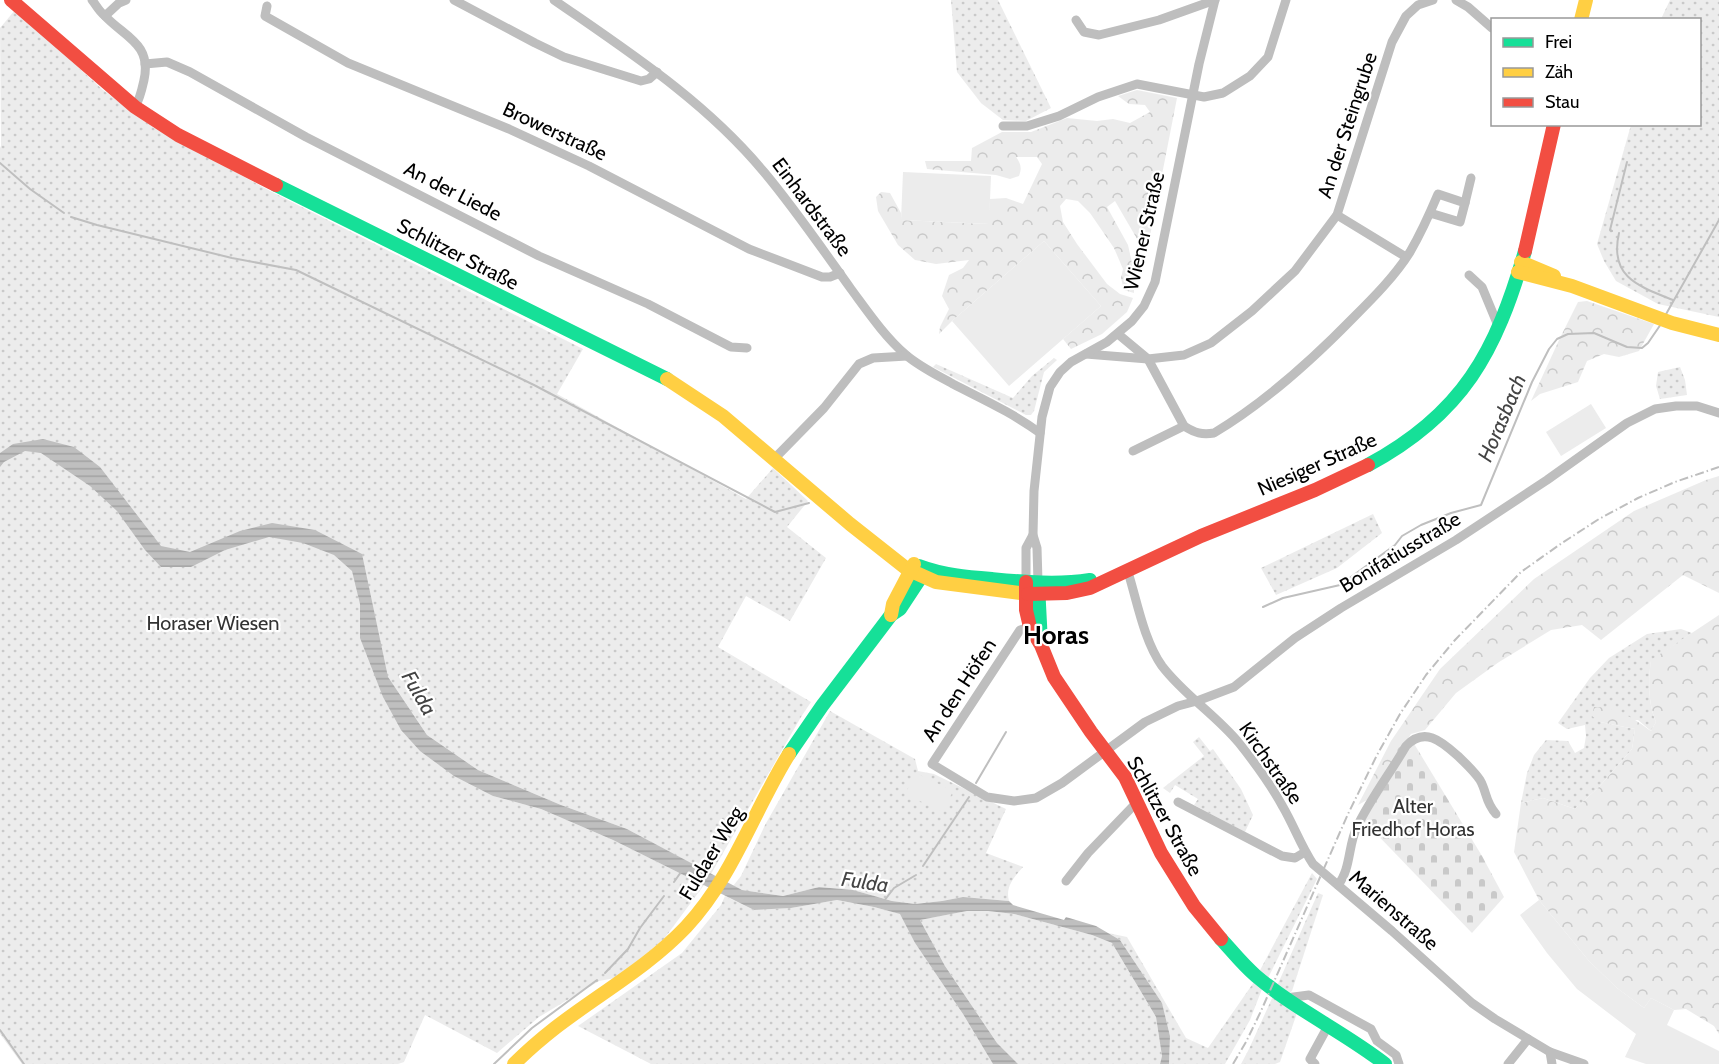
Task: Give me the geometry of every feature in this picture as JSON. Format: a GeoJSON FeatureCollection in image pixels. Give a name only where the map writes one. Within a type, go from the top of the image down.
{"type":"FeatureCollection","features":[{"type":"Feature","properties":{"kind":"main road","name":"Schlitzer Straße"},"geometry":{"type":"LineString","coordinates":[[11,0],[135,107],[178,135],[668,379],[719,412],[843,520],[883,549],[900,555],[937,582],[1032,588]]}},
{"type":"Feature","properties":{"kind":"main road"},"geometry":{"type":"LineString","coordinates":[[1582,18],[1586,0]]}},
{"type":"Feature","properties":{"kind":"main road","name":"Niesiger Straße"},"geometry":{"type":"LineString","coordinates":[[1032,588],[1055,595],[1092,588],[1201,536],[1359,471],[1410,441],[1444,413],[1477,371],[1498,328],[1519,267],[1554,126]]}},
{"type":"Feature","properties":{"kind":"main road"},"geometry":{"type":"LineString","coordinates":[[1519,267],[1666,321],[1719,335]]}},
{"type":"Feature","properties":{"kind":"main road","name":"Fuldaer Weg"},"geometry":{"type":"LineString","coordinates":[[514,1064],[534,1044],[649,961],[697,915],[724,877],[796,742],[891,615],[893,603],[918,570]]}},
{"type":"Feature","properties":{"kind":"main road","name":"Schlitzer Straße"},"geometry":{"type":"LineString","coordinates":[[1032,588],[1026,610],[1030,627],[1041,645]]}},
{"type":"Feature","properties":{"kind":"main road","name":"Schlitzer Straße"},"geometry":{"type":"LineString","coordinates":[[1032,588],[1041,645],[1047,662],[1060,687],[1125,777],[1161,853],[1194,906],[1255,975],[1281,995],[1363,1047],[1385,1064]]}},
{"type":"Feature","properties":{"kind":"street"},"geometry":{"type":"LineString","coordinates":[[92,0],[105,16],[138,45],[145,64],[143,86],[135,107]]}},
{"type":"Feature","properties":{"kind":"street"},"geometry":{"type":"LineString","coordinates":[[105,16],[119,3],[126,0]]}},
{"type":"Feature","properties":{"kind":"street"},"geometry":{"type":"LineString","coordinates":[[454,0],[564,57],[641,81],[649,79],[657,72]]}},
{"type":"Feature","properties":{"kind":"street","name":"Einhardstraße"},"geometry":{"type":"LineString","coordinates":[[554,0],[657,72],[705,111],[755,161],[788,201],[873,318],[907,356],[1040,433]]}},
{"type":"Feature","properties":{"kind":"street"},"geometry":{"type":"LineString","coordinates":[[1076,20],[1084,32],[1099,35],[1159,20],[1215,0]]}},
{"type":"Feature","properties":{"kind":"street","name":"Wiener Straße"},"geometry":{"type":"LineString","coordinates":[[1032,588],[1026,548],[1033,535],[1035,481],[1045,401],[1050,387],[1060,372],[1071,362],[1107,342],[1132,321],[1144,306],[1155,282],[1215,0]]}},
{"type":"Feature","properties":{"kind":"street"},"geometry":{"type":"LineString","coordinates":[[1003,126],[1027,126],[1059,116],[1098,97],[1137,84],[1204,97],[1223,93],[1250,76],[1268,57],[1286,0]]}},
{"type":"Feature","properties":{"kind":"street","name":"An der Steingrube"},"geometry":{"type":"LineString","coordinates":[[1084,354],[1148,359],[1184,355],[1211,343],[1244,318],[1295,272],[1337,215],[1392,42],[1406,16],[1418,4],[1433,0]]}},
{"type":"Feature","properties":{"kind":"street"},"geometry":{"type":"LineString","coordinates":[[1456,0],[1468,7],[1491,27]]}},
{"type":"Feature","properties":{"kind":"street","name":"Browerstraße"},"geometry":{"type":"LineString","coordinates":[[267,6],[265,16],[348,63],[519,133],[773,260],[822,277],[840,273]]}},
{"type":"Feature","properties":{"kind":"street","name":"An der Liede"},"geometry":{"type":"LineString","coordinates":[[145,64],[167,62],[190,72],[306,137],[539,256],[648,304],[731,346],[747,348]]}},
{"type":"Feature","properties":{"kind":"street"},"geometry":{"type":"LineString","coordinates":[[1430,213],[1460,222],[1471,178]]}},
{"type":"Feature","properties":{"kind":"street"},"geometry":{"type":"LineString","coordinates":[[1118,334],[1148,359],[1184,426],[1203,435],[1214,433],[1272,393],[1368,303],[1406,256],[1438,194],[1465,203]]}},
{"type":"Feature","properties":{"kind":"street"},"geometry":{"type":"LineString","coordinates":[[1337,215],[1406,256]]}},
{"type":"Feature","properties":{"kind":"street"},"geometry":{"type":"LineString","coordinates":[[1469,274],[1482,287],[1498,328]]}},
{"type":"Feature","properties":{"kind":"street"},"geometry":{"type":"LineString","coordinates":[[774,459],[824,408],[859,364],[873,358],[907,356]]}},
{"type":"Feature","properties":{"kind":"street","name":"Bonifatiusstraße"},"geometry":{"type":"LineString","coordinates":[[1105,750],[1145,722],[1178,706],[1234,687],[1295,638],[1456,540],[1547,480],[1627,423],[1655,409],[1676,405],[1697,406],[1719,412]]}},
{"type":"Feature","properties":{"kind":"street"},"geometry":{"type":"LineString","coordinates":[[1133,451],[1184,426]]}},
{"type":"Feature","properties":{"kind":"street","name":"Kirchstraße"},"geometry":{"type":"LineString","coordinates":[[1128,572],[1153,649],[1161,664],[1239,743],[1283,807],[1305,852]]}},
{"type":"Feature","properties":{"kind":"street","name":"An den Höfen"},"geometry":{"type":"LineString","coordinates":[[1030,627],[1020,630],[932,764],[987,797],[1014,801],[1036,798],[1062,783],[1105,750]]}},
{"type":"Feature","properties":{"kind":"street"},"geometry":{"type":"LineString","coordinates":[[1338,885],[1344,877],[1351,842],[1359,822],[1406,746],[1417,738],[1426,737],[1439,740],[1468,766],[1481,783],[1488,806],[1496,814]]}},
{"type":"Feature","properties":{"kind":"street"},"geometry":{"type":"LineString","coordinates":[[1066,881],[1088,853],[1138,801]]}},
{"type":"Feature","properties":{"kind":"street"},"geometry":{"type":"LineString","coordinates":[[1178,802],[1282,856],[1295,858],[1305,852]]}},
{"type":"Feature","properties":{"kind":"street","name":"Marienstraße"},"geometry":{"type":"LineString","coordinates":[[1305,852],[1322,873],[1472,1003],[1550,1052],[1584,1064]]}},
{"type":"Feature","properties":{"kind":"street"},"geometry":{"type":"LineString","coordinates":[[1281,995],[1309,995],[1371,1029],[1377,1041],[1396,1055],[1399,1064]]}},
{"type":"Feature","properties":{"kind":"street"},"geometry":{"type":"LineString","coordinates":[[1315,1064],[1310,1059],[1328,1026]]}},
{"type":"Feature","properties":{"kind":"street"},"geometry":{"type":"LineString","coordinates":[[1508,1064],[1528,1039]]}},
{"type":"Feature","properties":{"kind":"street"},"geometry":{"type":"LineString","coordinates":[[1550,1052],[1552,1064]]}},
{"type":"Feature","properties":{"kind":"green space"},"geometry":{"type":"Polygon","coordinates":[[[951,0],[998,0],[1051,108],[1026,121],[1003,120],[981,103],[957,72],[951,0]]]}},
{"type":"Feature","properties":{"kind":"green space"},"geometry":{"type":"Polygon","coordinates":[[[1670,0],[1719,0],[1719,317],[1658,304],[1616,281],[1597,244],[1631,126],[1701,126],[1701,18],[1661,18],[1670,0]]]}},
{"type":"Feature","properties":{"kind":"green space","name":"Horaser Wiesen"},"geometry":{"type":"Polygon","coordinates":[[[15,10],[103,90],[154,128],[272,192],[583,349],[557,394],[746,499],[773,468],[808,501],[787,527],[826,558],[790,621],[746,596],[718,647],[811,702],[711,874],[627,829],[561,805],[478,770],[427,735],[411,711],[408,727],[493,796],[541,809],[613,840],[704,885],[664,939],[642,957],[615,978],[599,981],[539,1017],[497,1053],[425,1015],[404,1062],[398,1064],[22,1064],[0,1034],[0,28],[15,10]]]}},
{"type":"Feature","properties":{"kind":"green space"},"geometry":{"type":"Polygon","coordinates":[[[1137,90],[1177,98],[1149,241],[1140,244],[1115,201],[1107,207],[1128,245],[1134,272],[1134,293],[1124,290],[1121,278],[1123,269],[1114,248],[1090,213],[1078,201],[1066,199],[1060,206],[1063,222],[1107,284],[1120,294],[1133,298],[1127,312],[1102,334],[1071,349],[1063,339],[1101,306],[1044,241],[939,334],[949,309],[942,296],[949,275],[963,268],[969,260],[936,264],[915,260],[898,245],[878,211],[876,197],[881,192],[890,193],[901,213],[901,220],[988,224],[990,199],[1006,198],[1023,204],[1042,164],[1037,157],[1016,157],[1020,173],[1019,176],[1010,179],[996,175],[927,169],[925,161],[971,161],[972,148],[1002,132],[1031,132],[1067,118],[1097,121],[1113,119],[1130,123],[1150,112],[1145,105],[1129,104],[1118,96],[1137,90]]]}},
{"type":"Feature","properties":{"kind":"green space"},"geometry":{"type":"Polygon","coordinates":[[[903,172],[991,176],[989,224],[901,220],[903,172]]]}},
{"type":"Feature","properties":{"kind":"green space"},"geometry":{"type":"Polygon","coordinates":[[[1044,241],[1101,306],[1009,386],[952,321],[1044,241]]]}},
{"type":"Feature","properties":{"kind":"green space"},"geometry":{"type":"Polygon","coordinates":[[[1587,301],[1654,324],[1639,351],[1619,357],[1604,354],[1587,361],[1578,382],[1540,394],[1531,401],[1578,302],[1587,301]]]}},
{"type":"Feature","properties":{"kind":"green space"},"geometry":{"type":"Polygon","coordinates":[[[1054,358],[1057,360],[1044,372],[1031,415],[1026,415],[933,367],[936,364],[1013,398],[1032,376],[1054,358]]]}},
{"type":"Feature","properties":{"kind":"green space"},"geometry":{"type":"Polygon","coordinates":[[[1680,367],[1687,395],[1660,399],[1656,386],[1658,372],[1680,367]]]}},
{"type":"Feature","properties":{"kind":"green space"},"geometry":{"type":"Polygon","coordinates":[[[1591,404],[1606,428],[1561,456],[1546,432],[1591,404]]]}},
{"type":"Feature","properties":{"kind":"green space"},"geometry":{"type":"Polygon","coordinates":[[[1719,476],[1719,593],[1683,575],[1601,640],[1582,625],[1551,630],[1499,662],[1456,693],[1425,730],[1411,734],[1367,800],[1358,805],[1391,741],[1440,669],[1534,579],[1634,511],[1719,476]]]}},
{"type":"Feature","properties":{"kind":"green space"},"geometry":{"type":"Polygon","coordinates":[[[1373,514],[1382,533],[1337,568],[1276,595],[1261,568],[1373,514]]]}},
{"type":"Feature","properties":{"kind":"green space"},"geometry":{"type":"Polygon","coordinates":[[[1719,615],[1719,1034],[1714,1026],[1686,1009],[1674,1010],[1651,998],[1644,1008],[1617,988],[1589,961],[1539,900],[1514,852],[1521,803],[1543,798],[1575,809],[1599,787],[1632,749],[1635,729],[1600,722],[1592,716],[1594,707],[1617,711],[1651,731],[1656,722],[1649,691],[1651,660],[1719,615]]]}},
{"type":"Feature","properties":{"kind":"green space"},"geometry":{"type":"Polygon","coordinates":[[[1681,629],[1692,633],[1651,661],[1649,692],[1656,722],[1651,731],[1638,720],[1600,722],[1635,729],[1632,749],[1599,787],[1575,809],[1543,798],[1521,803],[1527,773],[1534,755],[1546,740],[1568,741],[1575,753],[1584,748],[1585,725],[1567,729],[1558,723],[1590,678],[1609,658],[1647,634],[1681,629]]]}},
{"type":"Feature","properties":{"kind":"green space"},"geometry":{"type":"Polygon","coordinates":[[[830,711],[915,759],[918,771],[934,774],[1006,809],[986,853],[1023,867],[1009,887],[1009,901],[963,897],[915,904],[892,901],[853,890],[819,887],[783,896],[742,890],[733,886],[741,876],[765,825],[830,711]]]}},
{"type":"Feature","properties":{"kind":"green space"},"geometry":{"type":"Polygon","coordinates":[[[1199,737],[1210,751],[1213,749],[1241,789],[1253,815],[1245,832],[1194,805],[1198,799],[1175,785],[1170,793],[1163,788],[1204,756],[1193,742],[1199,737]]]}},
{"type":"Feature","properties":{"kind":"green space","name":"Alter Friedhof Horas"},"geometry":{"type":"Polygon","coordinates":[[[1413,742],[1504,897],[1472,933],[1364,821],[1413,742]]]}},
{"type":"Feature","properties":{"kind":"green space"},"geometry":{"type":"Polygon","coordinates":[[[916,773],[953,791],[943,812],[905,794],[916,773]]]}},
{"type":"Feature","properties":{"kind":"green space"},"geometry":{"type":"Polygon","coordinates":[[[1312,873],[1317,879],[1267,980],[1258,974],[1312,873]]]}},
{"type":"Feature","properties":{"kind":"green space"},"geometry":{"type":"Polygon","coordinates":[[[1318,893],[1323,895],[1292,991],[1288,994],[1277,986],[1318,893]]]}},
{"type":"Feature","properties":{"kind":"green space"},"geometry":{"type":"Polygon","coordinates":[[[725,896],[754,910],[791,908],[837,900],[901,914],[915,943],[963,1014],[993,1064],[651,1064],[578,1026],[682,953],[721,905],[725,896]]]}},
{"type":"Feature","properties":{"kind":"green space"},"geometry":{"type":"Polygon","coordinates":[[[1539,900],[1589,961],[1617,988],[1644,1008],[1651,998],[1674,1010],[1667,1025],[1719,1051],[1719,1064],[1646,1064],[1625,1057],[1636,1034],[1577,989],[1520,915],[1539,900]]]}},
{"type":"Feature","properties":{"kind":"green space"},"geometry":{"type":"Polygon","coordinates":[[[967,911],[1014,914],[1092,935],[1112,943],[1156,1017],[1162,1056],[1160,1064],[1018,1064],[997,1043],[945,966],[920,920],[967,911]]]}},
{"type":"Feature","properties":{"kind":"green space"},"geometry":{"type":"Polygon","coordinates":[[[1108,933],[1127,937],[1186,1038],[1208,1048],[1254,982],[1262,989],[1250,1020],[1225,1064],[1169,1064],[1170,1036],[1162,1003],[1120,940],[1108,933]]]}},
{"type":"Feature","properties":{"kind":"green space"},"geometry":{"type":"Polygon","coordinates":[[[1273,996],[1297,1013],[1280,1062],[1241,1064],[1249,1049],[1273,996]]]}},
{"type":"Feature","properties":{"kind":"shaded area"},"geometry":{"type":"Polygon","coordinates":[[[43,439],[74,447],[100,467],[161,546],[190,552],[240,531],[272,523],[315,530],[362,554],[388,677],[427,735],[478,770],[561,805],[627,829],[742,890],[783,896],[819,887],[853,890],[892,901],[915,904],[963,897],[1009,901],[1013,905],[1064,920],[1066,917],[1096,926],[1120,940],[1162,1003],[1170,1036],[1169,1064],[1160,1064],[1162,1056],[1156,1017],[1112,943],[1092,935],[1014,914],[967,911],[920,920],[945,966],[997,1043],[1018,1064],[993,1064],[963,1014],[915,943],[900,914],[837,900],[791,908],[754,910],[613,840],[541,809],[493,796],[454,776],[420,751],[401,730],[383,697],[360,638],[360,604],[352,571],[334,555],[303,543],[269,537],[225,550],[191,567],[161,567],[145,550],[117,511],[90,486],[41,453],[25,451],[4,462],[0,467],[0,453],[13,444],[43,439]]]}},
{"type":"Feature","properties":{"kind":"waterway"},"geometry":{"type":"LineString","coordinates":[[1612,231],[1610,230],[1627,162]]}},
{"type":"Feature","properties":{"kind":"waterway"},"geometry":{"type":"LineString","coordinates":[[0,163],[30,189],[64,213]]}},
{"type":"Feature","properties":{"kind":"waterway"},"geometry":{"type":"LineString","coordinates":[[71,217],[232,258],[296,270],[534,385],[775,512],[809,503]]}},
{"type":"Feature","properties":{"kind":"waterway","name":"Horasbach"},"geometry":{"type":"LineString","coordinates":[[1665,316],[1719,220]]}},
{"type":"Feature","properties":{"kind":"waterway"},"geometry":{"type":"LineString","coordinates":[[1619,233],[1617,248],[1622,270],[1629,278],[1648,290],[1673,300]]}},
{"type":"Feature","properties":{"kind":"waterway","name":"Horasbach"},"geometry":{"type":"LineString","coordinates":[[1263,607],[1283,598],[1340,585],[1395,545],[1402,536],[1421,525],[1451,513],[1481,505],[1532,382],[1549,349],[1557,339],[1568,334],[1594,333],[1627,347],[1642,348],[1661,324]]}},
{"type":"Feature","properties":{"kind":"waterway","name":"Horasbach"},"geometry":{"type":"LineString","coordinates":[[976,783],[1006,732]]}},
{"type":"Feature","properties":{"kind":"waterway","name":"Horasbach"},"geometry":{"type":"LineString","coordinates":[[923,866],[969,797]]}},
{"type":"Feature","properties":{"kind":"waterway"},"geometry":{"type":"LineString","coordinates":[[674,882],[681,872]]}},
{"type":"Feature","properties":{"kind":"waterway","name":"Horasbach"},"geometry":{"type":"LineString","coordinates":[[884,901],[894,888],[916,875]]}},
{"type":"Feature","properties":{"kind":"waterway"},"geometry":{"type":"LineString","coordinates":[[605,973],[628,949],[640,928],[664,896]]}},
{"type":"Feature","properties":{"kind":"waterway"},"geometry":{"type":"LineString","coordinates":[[494,1064],[532,1028],[597,980]]}},
{"type":"Feature","properties":{"kind":"waterway"},"geometry":{"type":"LineString","coordinates":[[0,1030],[24,1064]]}},
{"type":"Feature","properties":{"kind":"railway"},"geometry":{"type":"LineString","coordinates":[[1233,1064],[1261,1011],[1348,814],[1377,755],[1400,714],[1426,675],[1455,640],[1521,572],[1599,519],[1638,498],[1719,467]]}},
{"type":"Feature","properties":{"kind":"traffic: fast"},"geometry":{"type":"LineString","coordinates":[[276,185],[667,379]]}},
{"type":"Feature","properties":{"kind":"traffic: fast"},"geometry":{"type":"LineString","coordinates":[[1368,465],[1401,445],[1429,424],[1452,402],[1471,377],[1488,350],[1502,320],[1525,251]]}},
{"type":"Feature","properties":{"kind":"traffic: fast"},"geometry":{"type":"LineString","coordinates":[[919,566],[955,575],[1017,581],[1053,583],[1090,580]]}},
{"type":"Feature","properties":{"kind":"traffic: fast"},"geometry":{"type":"LineString","coordinates":[[789,754],[891,615],[900,609],[925,571]]}},
{"type":"Feature","properties":{"kind":"traffic: fast"},"geometry":{"type":"LineString","coordinates":[[1038,585],[1041,643]]}},
{"type":"Feature","properties":{"kind":"traffic: fast"},"geometry":{"type":"LineString","coordinates":[[1221,939],[1256,976],[1271,988],[1385,1064]]}},
{"type":"Feature","properties":{"kind":"traffic: slow"},"geometry":{"type":"LineString","coordinates":[[1582,18],[1586,0]]}},
{"type":"Feature","properties":{"kind":"traffic: slow"},"geometry":{"type":"LineString","coordinates":[[1521,262],[1554,276]]}},
{"type":"Feature","properties":{"kind":"traffic: slow"},"geometry":{"type":"LineString","coordinates":[[1518,272],[1572,286],[1672,323],[1719,335]]}},
{"type":"Feature","properties":{"kind":"traffic: slow"},"geometry":{"type":"LineString","coordinates":[[667,379],[723,416],[850,524],[907,569],[936,582],[1028,594]]}},
{"type":"Feature","properties":{"kind":"traffic: slow"},"geometry":{"type":"LineString","coordinates":[[891,615],[893,604],[914,564]]}},
{"type":"Feature","properties":{"kind":"traffic: slow"},"geometry":{"type":"LineString","coordinates":[[514,1064],[555,1028],[656,955],[686,927],[717,887],[789,754]]}},
{"type":"Feature","properties":{"kind":"traffic: jam"},"geometry":{"type":"LineString","coordinates":[[11,0],[135,107],[178,135],[276,185]]}},
{"type":"Feature","properties":{"kind":"traffic: jam"},"geometry":{"type":"LineString","coordinates":[[1525,251],[1554,126]]}},
{"type":"Feature","properties":{"kind":"traffic: jam"},"geometry":{"type":"LineString","coordinates":[[1028,594],[1067,593],[1090,588],[1201,536],[1315,490],[1368,465]]}},
{"type":"Feature","properties":{"kind":"traffic: jam"},"geometry":{"type":"LineString","coordinates":[[1026,582],[1026,610],[1030,627],[1041,645],[1054,677],[1125,777],[1161,853],[1194,906],[1221,939]]}},
{"type":"Feature","properties":{"kind":"district","name":"Horas"},"geometry":{"type":"Point","coordinates":[1056,635]}},
{"type":"Feature","properties":{"kind":"water label","name":"Fulda"},"geometry":{"type":"Point","coordinates":[419,693]}},
{"type":"Feature","properties":{"kind":"water label","name":"Fulda"},"geometry":{"type":"Point","coordinates":[865,882]}}]}
